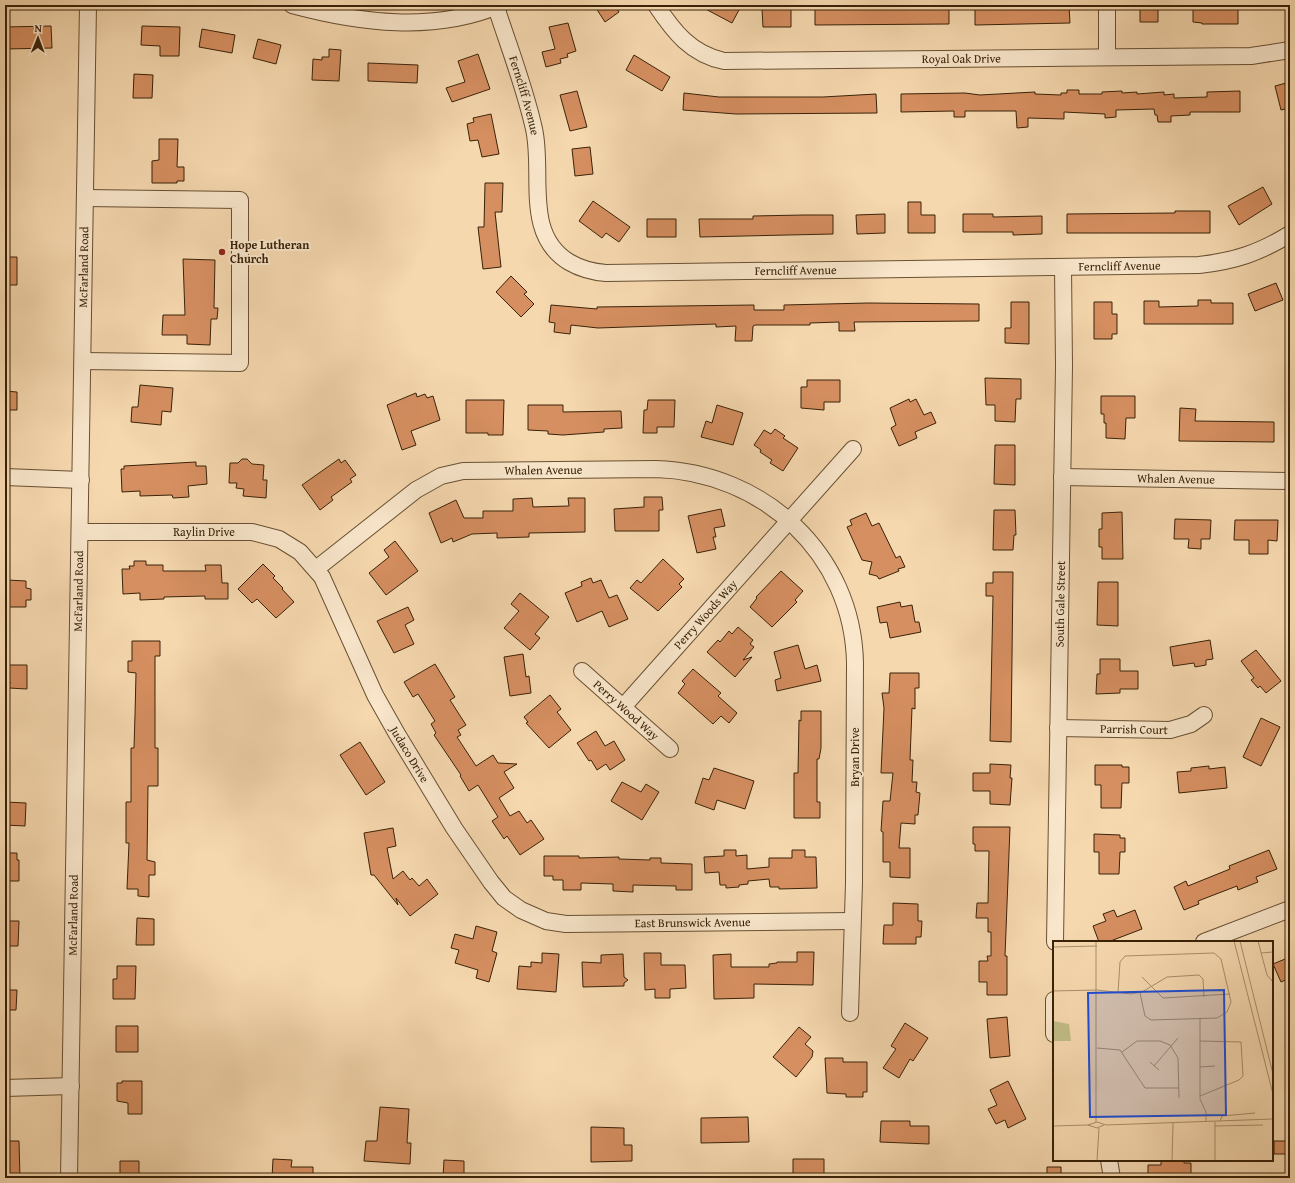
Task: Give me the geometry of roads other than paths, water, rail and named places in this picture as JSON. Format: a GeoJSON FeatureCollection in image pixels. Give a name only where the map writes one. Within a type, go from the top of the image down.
{"type":"FeatureCollection","features":[{"type":"Feature","properties":{"kind":"street","name":"McFarland Road"},"geometry":{"type":"LineString","coordinates":[[69,1178],[81,532],[88,5]]}},
{"type":"Feature","properties":{"kind":"street"},"geometry":{"type":"LineString","coordinates":[[293,5],[353,20],[392,23],[451,18],[498,6]]}},
{"type":"Feature","properties":{"kind":"street","name":"Royal Oak Drive"},"geometry":{"type":"LineString","coordinates":[[656,5],[674,32],[688,46],[705,56],[724,61],[1251,56],[1290,50]]}},
{"type":"Feature","properties":{"kind":"street"},"geometry":{"type":"LineString","coordinates":[[1107,5],[1107,57]]}},
{"type":"Feature","properties":{"kind":"street","name":"Ferncliff Avenue"},"geometry":{"type":"LineString","coordinates":[[498,6],[535,132],[539,160],[538,213],[541,225],[546,238],[558,254],[580,268],[606,273],[1199,265],[1224,262],[1262,250],[1290,234]]}},
{"type":"Feature","properties":{"kind":"street"},"geometry":{"type":"LineString","coordinates":[[83,360],[240,363],[240,200],[85,198]]}},
{"type":"Feature","properties":{"kind":"street","name":"South Gale Street"},"geometry":{"type":"LineString","coordinates":[[1055,941],[1064,366],[1063,267]]}},
{"type":"Feature","properties":{"kind":"street","name":"Perry Woods Way"},"geometry":{"type":"LineString","coordinates":[[623,707],[853,449]]}},
{"type":"Feature","properties":{"kind":"street","name":"Whalen Avenue"},"geometry":{"type":"LineString","coordinates":[[316,569],[416,490],[441,476],[464,471],[682,470],[715,478],[739,488],[768,504],[789,522]]}},
{"type":"Feature","properties":{"kind":"street"},"geometry":{"type":"LineString","coordinates":[[5,477],[81,480]]}},
{"type":"Feature","properties":{"kind":"street","name":"Whalen Avenue"},"geometry":{"type":"LineString","coordinates":[[1062,477],[1290,481]]}},
{"type":"Feature","properties":{"kind":"street","name":"Bryan Drive"},"geometry":{"type":"LineString","coordinates":[[789,522],[808,539],[827,565],[842,593],[853,632],[856,663],[850,1013]]}},
{"type":"Feature","properties":{"kind":"street","name":"Raylin Drive"},"geometry":{"type":"LineString","coordinates":[[81,532],[252,532],[272,536],[286,542],[300,552],[316,569]]}},
{"type":"Feature","properties":{"kind":"street","name":"Judaco Drive"},"geometry":{"type":"LineString","coordinates":[[316,569],[327,588],[375,695],[454,828],[504,898],[535,918]]}},
{"type":"Feature","properties":{"kind":"street","name":"Perry Wood Way"},"geometry":{"type":"LineString","coordinates":[[582,671],[670,749]]}},
{"type":"Feature","properties":{"kind":"street","name":"Parrish Court"},"geometry":{"type":"LineString","coordinates":[[1058,728],[1170,730],[1191,724],[1204,714]]}},
{"type":"Feature","properties":{"kind":"street"},"geometry":{"type":"LineString","coordinates":[[1207,941],[1290,909]]}},
{"type":"Feature","properties":{"kind":"street","name":"East Brunswick Avenue"},"geometry":{"type":"LineString","coordinates":[[535,918],[566,924],[852,921]]}},
{"type":"Feature","properties":{"kind":"street"},"geometry":{"type":"LineString","coordinates":[[5,1088],[71,1086]]}},
{"type":"Feature","properties":{"kind":"street"},"geometry":{"type":"LineString","coordinates":[[1109,1161],[1112,1178]]}},
{"type":"Feature","properties":{"kind":"place","name":"Hope Lutheran Church"},"geometry":{"type":"Point","coordinates":[222,252]}}]}
